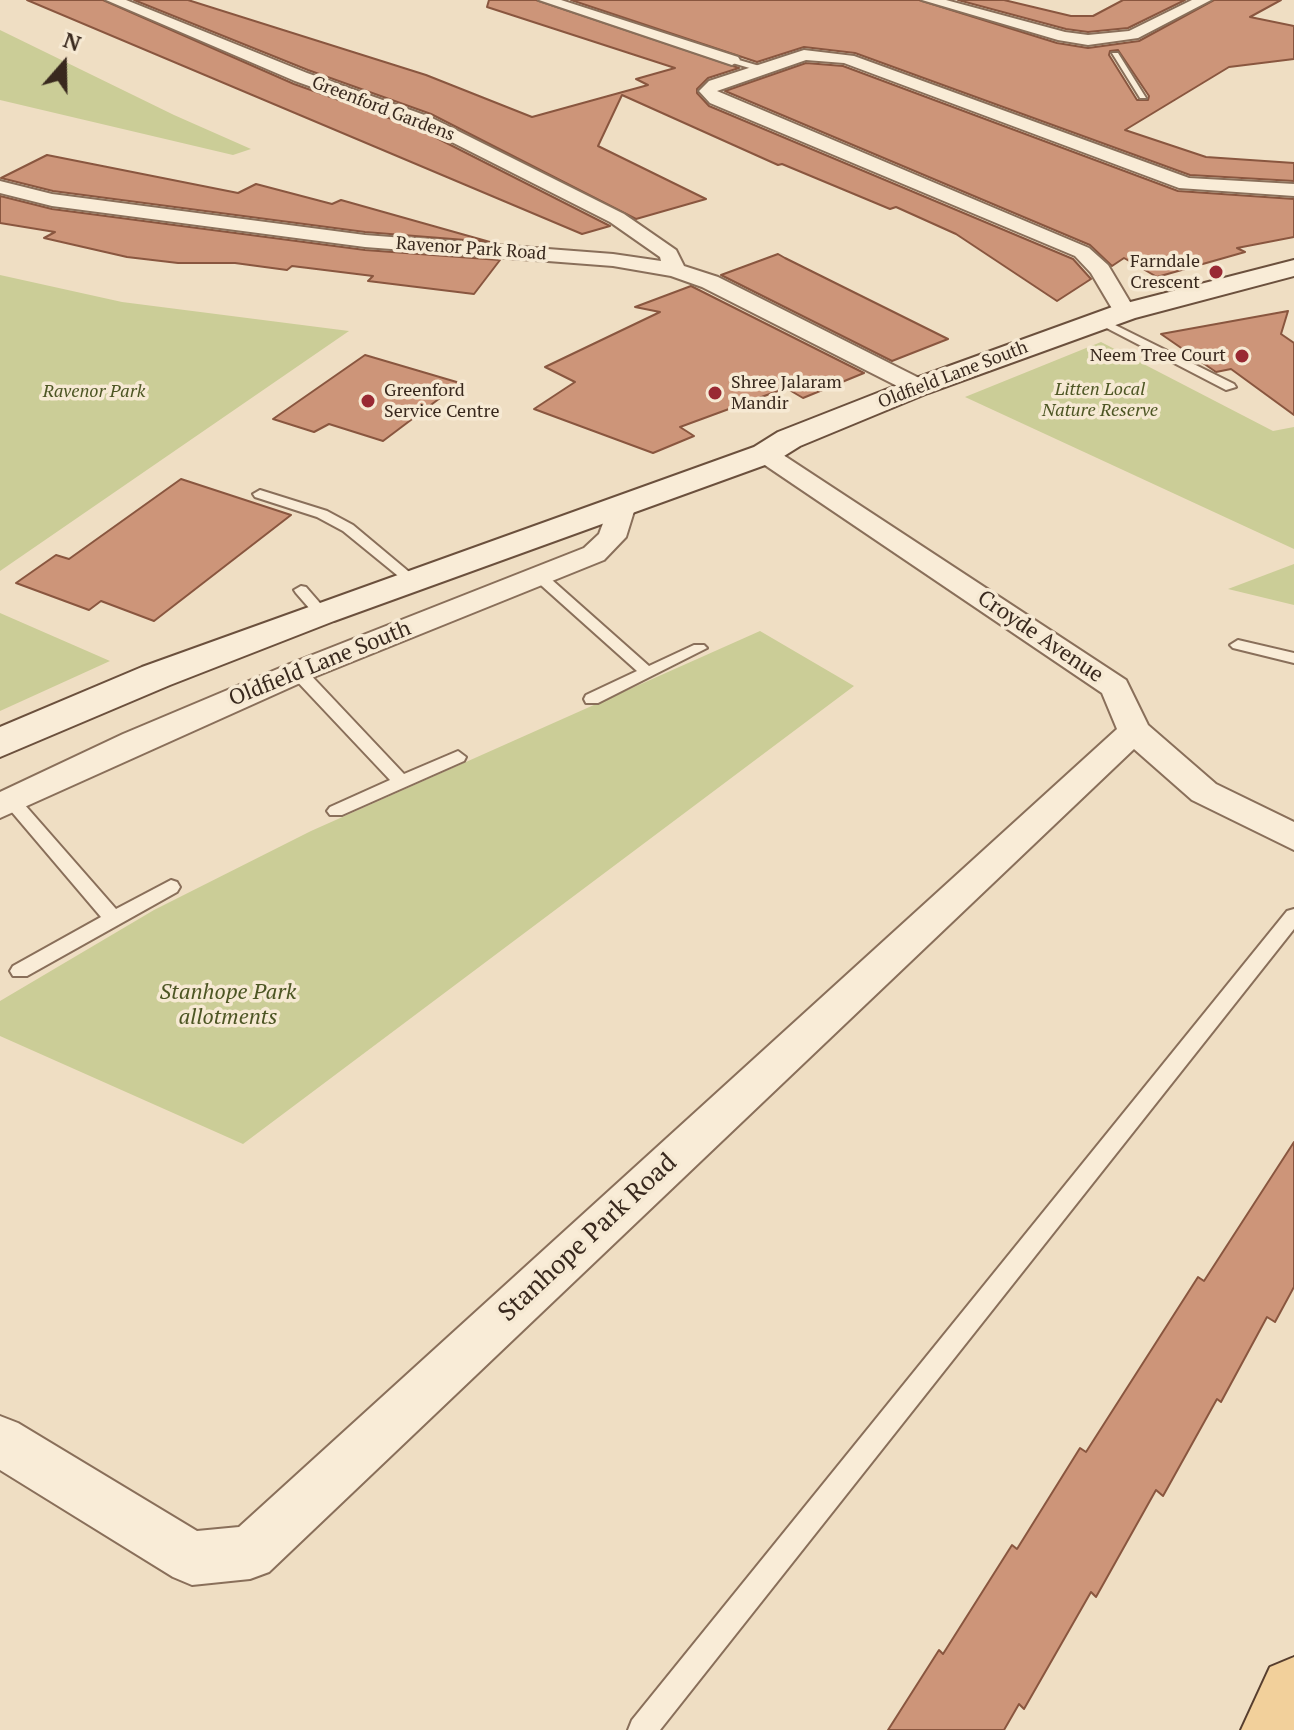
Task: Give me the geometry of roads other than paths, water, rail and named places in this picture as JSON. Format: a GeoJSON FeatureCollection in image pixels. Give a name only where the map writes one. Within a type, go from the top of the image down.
{"type":"FeatureCollection","features":[{"type":"Feature","properties":{"kind":"main road"},"geometry":{"type":"LineString","coordinates":[[1276,1730],[1294,1691]]}},
{"type":"Feature","properties":{"kind":"street","name":"Greenford Gardens"},"geometry":{"type":"LineString","coordinates":[[113,0],[301,77],[424,121],[617,218],[669,254],[675,270]]}},
{"type":"Feature","properties":{"kind":"street"},"geometry":{"type":"LineString","coordinates":[[546,0],[732,60]]}},
{"type":"Feature","properties":{"kind":"street"},"geometry":{"type":"LineString","coordinates":[[929,0],[1064,37],[1112,39],[1132,35],[1204,0]]}},
{"type":"Feature","properties":{"kind":"street"},"geometry":{"type":"LineString","coordinates":[[1064,37],[1064,42],[1071,47],[1115,55],[1143,47],[1142,41],[1132,35]]}},
{"type":"Feature","properties":{"kind":"street"},"geometry":{"type":"LineString","coordinates":[[1113,316],[1100,270],[1082,252],[716,99],[707,91],[715,85],[804,55],[848,59],[1186,184],[1294,190]]}},
{"type":"Feature","properties":{"kind":"street","name":"Ravenor Park Road"},"geometry":{"type":"LineString","coordinates":[[0,187],[52,200],[365,241],[613,260],[675,270],[710,282],[918,387]]}},
{"type":"Feature","properties":{"kind":"street","name":"Oldfield Lane South"},"geometry":{"type":"LineString","coordinates":[[0,743],[156,676],[311,601],[413,581],[621,508],[765,454],[789,439],[918,387],[1113,316],[1291,271]]}},
{"type":"Feature","properties":{"kind":"street","name":"Croyde Avenue"},"geometry":{"type":"LineString","coordinates":[[765,454],[1115,687],[1134,731],[1204,792],[1294,837]]}},
{"type":"Feature","properties":{"kind":"street","name":"Oldfield Lane South"},"geometry":{"type":"LineString","coordinates":[[6,803],[135,742],[298,672],[594,554],[612,537],[621,508]]}},
{"type":"Feature","properties":{"kind":"street","name":"Stanhope Park Road"},"geometry":{"type":"LineString","coordinates":[[0,1441],[192,1558],[250,1553],[1134,731]]}},
{"type":"Feature","properties":{"kind":"lane"},"geometry":{"type":"LineString","coordinates":[[1115,55],[1143,96]]}},
{"type":"Feature","properties":{"kind":"lane"},"geometry":{"type":"LineString","coordinates":[[732,60],[760,69]]}},
{"type":"Feature","properties":{"kind":"lane"},"geometry":{"type":"LineString","coordinates":[[1113,316],[1230,387]]}},
{"type":"Feature","properties":{"kind":"lane"},"geometry":{"type":"LineString","coordinates":[[260,494],[322,514],[348,528],[413,581]]}},
{"type":"Feature","properties":{"kind":"lane"},"geometry":{"type":"LineString","coordinates":[[538,575],[647,672]]}},
{"type":"Feature","properties":{"kind":"lane"},"geometry":{"type":"LineString","coordinates":[[1238,645],[1294,658]]}},
{"type":"Feature","properties":{"kind":"lane"},"geometry":{"type":"LineString","coordinates":[[592,699],[699,648]]}},
{"type":"Feature","properties":{"kind":"lane"},"geometry":{"type":"LineString","coordinates":[[298,672],[401,782]]}},
{"type":"Feature","properties":{"kind":"lane"},"geometry":{"type":"LineString","coordinates":[[336,811],[458,757]]}},
{"type":"Feature","properties":{"kind":"lane"},"geometry":{"type":"LineString","coordinates":[[6,803],[114,919]]}},
{"type":"Feature","properties":{"kind":"lane"},"geometry":{"type":"LineString","coordinates":[[20,971],[171,887]]}},
{"type":"Feature","properties":{"kind":"lane"},"geometry":{"type":"LineString","coordinates":[[642,1730],[1294,916]]}},
{"type":"Feature","properties":{"kind":"place","name":"Farndale Crescent"},"geometry":{"type":"Point","coordinates":[1216,272]}},
{"type":"Feature","properties":{"kind":"place","name":"Neem Tree Court"},"geometry":{"type":"Point","coordinates":[1242,356]}},
{"type":"Feature","properties":{"kind":"place","name":"Shree Jalaram Mandir"},"geometry":{"type":"Point","coordinates":[715,393]}},
{"type":"Feature","properties":{"kind":"place","name":"Greenford Service Centre"},"geometry":{"type":"Point","coordinates":[368,401]}},
{"type":"Feature","properties":{"kind":"park label","name":"Ravenor Park"},"geometry":{"type":"Point","coordinates":[94,392]}},
{"type":"Feature","properties":{"kind":"park label","name":"Litten Local Nature Reserve"},"geometry":{"type":"Point","coordinates":[1100,400]}},
{"type":"Feature","properties":{"kind":"park label","name":"Stanhope Park allotments"},"geometry":{"type":"Point","coordinates":[228,1006]}}]}
